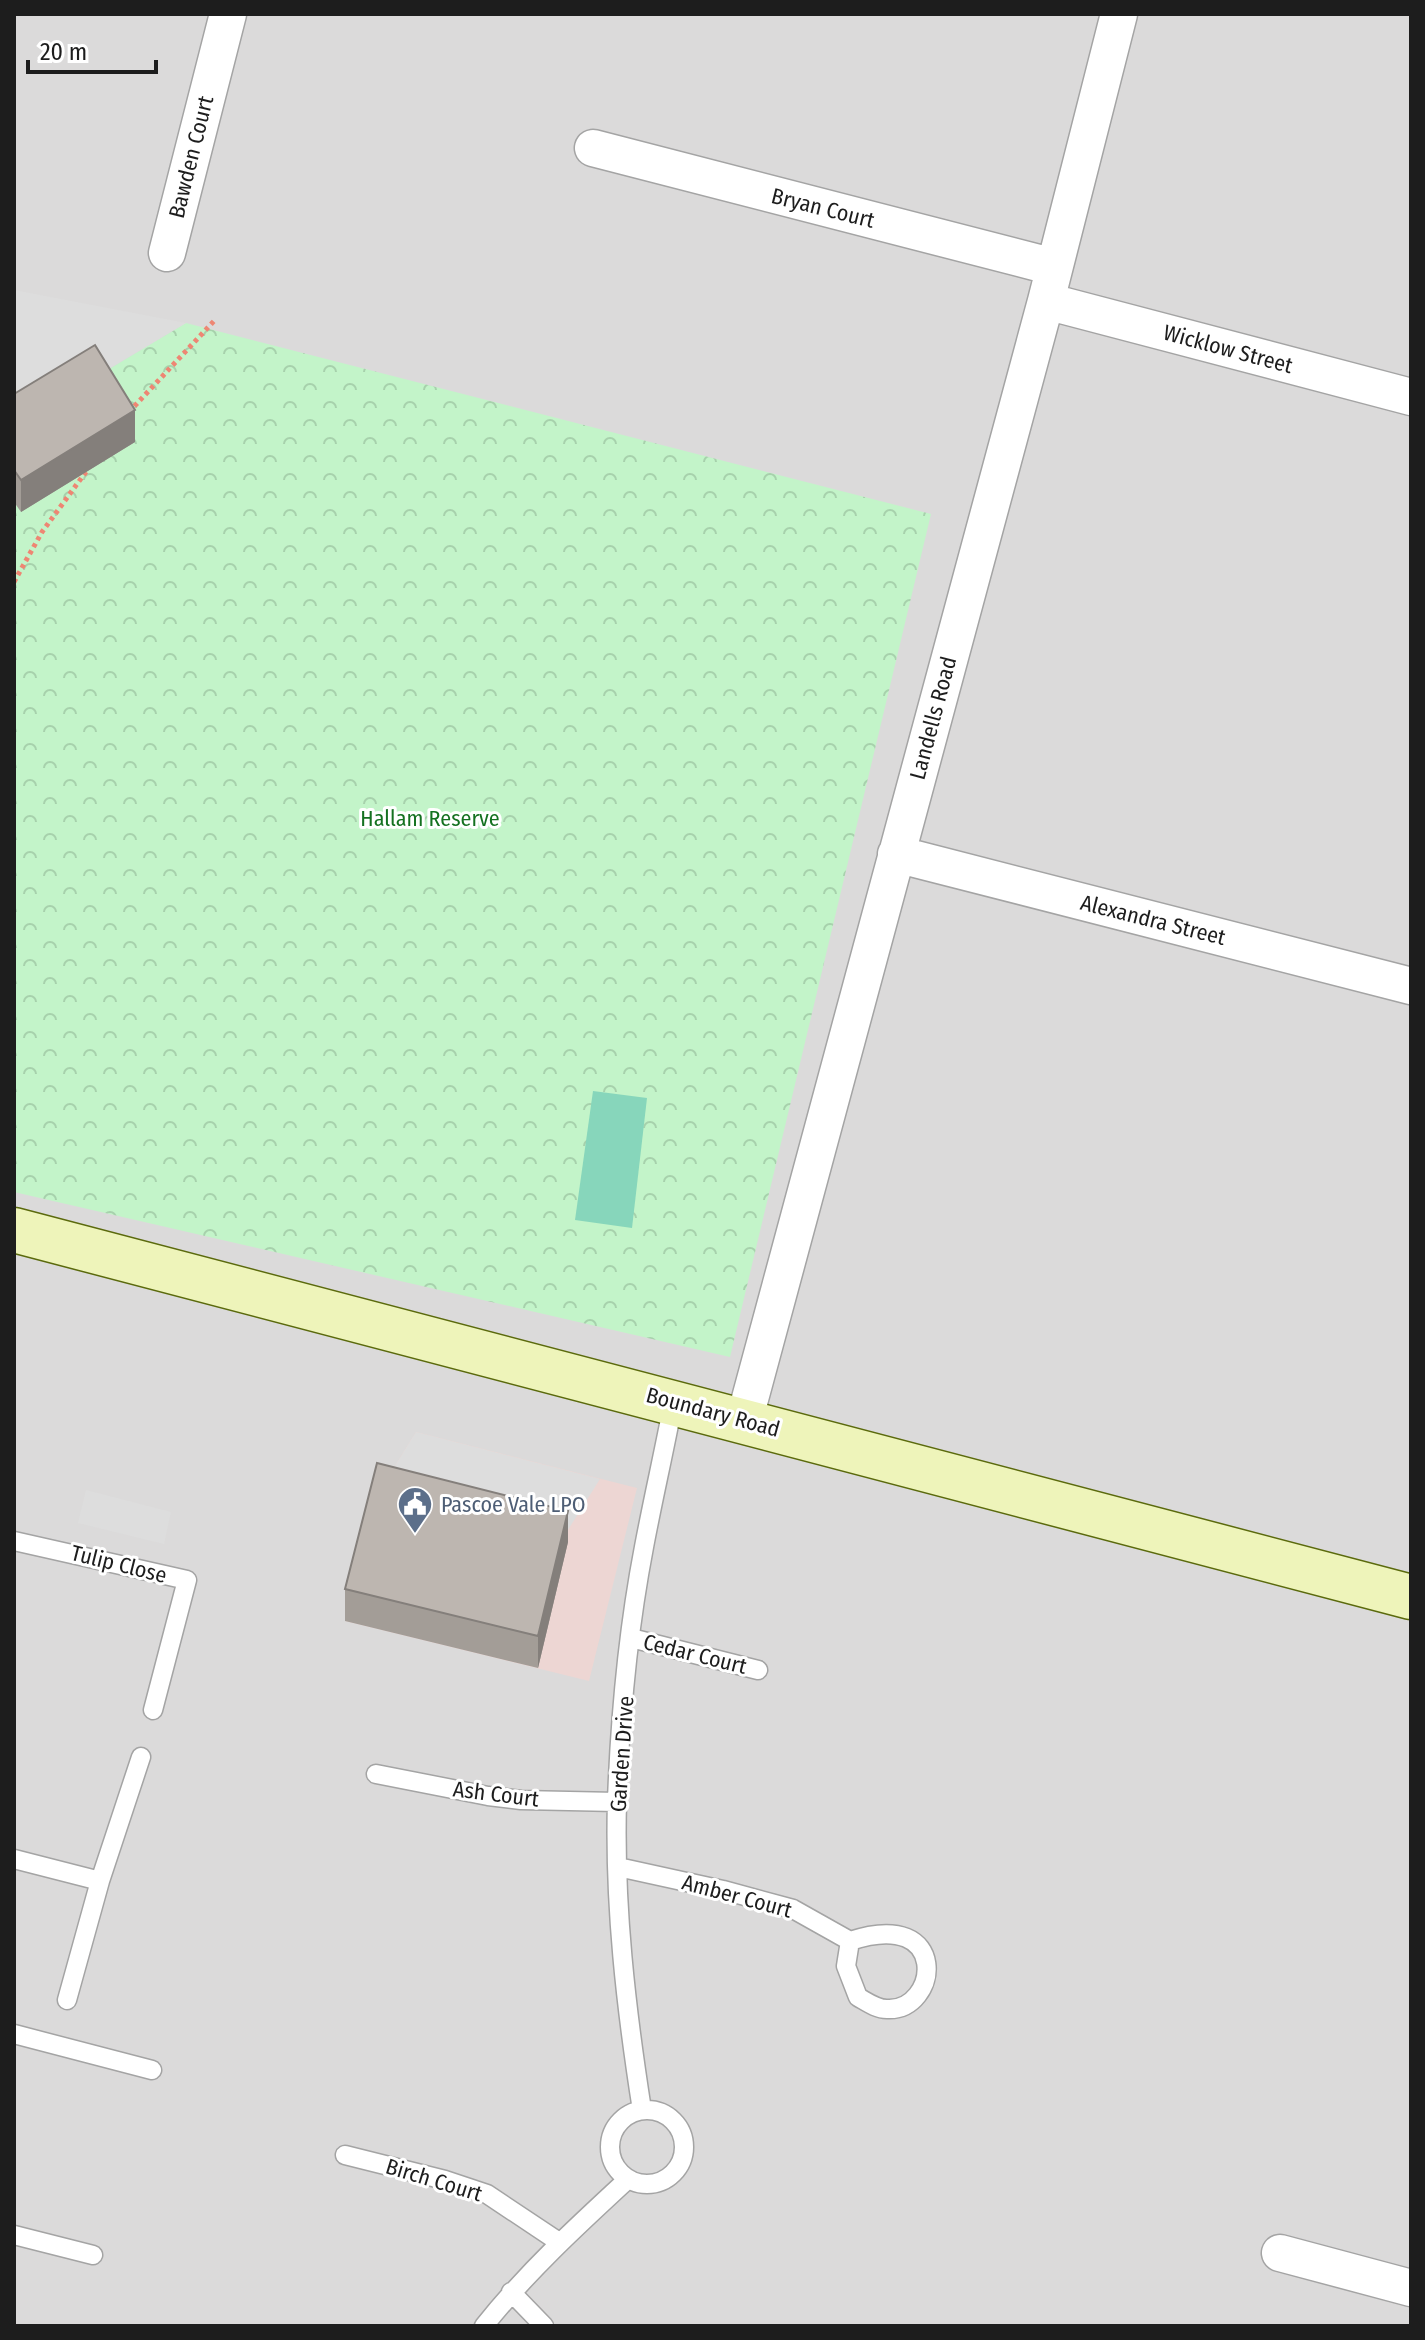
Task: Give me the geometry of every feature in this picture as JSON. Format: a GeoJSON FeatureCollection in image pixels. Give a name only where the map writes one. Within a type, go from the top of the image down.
{"type":"FeatureCollection","features":[{"type":"Feature","properties":{"kind":"main road","name":"Boundary Road"},"geometry":{"type":"LineString","coordinates":[[14,1230],[1411,1597]]}},
{"type":"Feature","properties":{"kind":"street","name":"Bawden Court"},"geometry":{"type":"LineString","coordinates":[[167,253],[228,14]]}},
{"type":"Feature","properties":{"kind":"street","name":"Landells Road"},"geometry":{"type":"LineString","coordinates":[[744,1421],[1050,284],[1119,14]]}},
{"type":"Feature","properties":{"kind":"street","name":"Bryan Court"},"geometry":{"type":"LineString","coordinates":[[593,148],[1050,284]]}},
{"type":"Feature","properties":{"kind":"street","name":"Wicklow Street"},"geometry":{"type":"LineString","coordinates":[[1050,284],[1411,397]]}},
{"type":"Feature","properties":{"kind":"street","name":"Alexandra Street"},"geometry":{"type":"LineString","coordinates":[[896,854],[1411,986]]}},
{"type":"Feature","properties":{"kind":"street"},"geometry":{"type":"LineString","coordinates":[[1280,2253],[1411,2288]]}},
{"type":"Feature","properties":{"kind":"lane","name":"Garden Drive"},"geometry":{"type":"LineString","coordinates":[[642,2110],[629,2028],[618,1867],[617,1802],[631,1638],[643,1549],[674,1401]]}},
{"type":"Feature","properties":{"kind":"lane","name":"Tulip Close"},"geometry":{"type":"LineString","coordinates":[[14,1541],[187,1580],[153,1710]]}},
{"type":"Feature","properties":{"kind":"lane","name":"Cedar Court"},"geometry":{"type":"LineString","coordinates":[[631,1638],[758,1670]]}},
{"type":"Feature","properties":{"kind":"lane"},"geometry":{"type":"LineString","coordinates":[[67,2000],[100,1881],[141,1757]]}},
{"type":"Feature","properties":{"kind":"lane","name":"Ash Court"},"geometry":{"type":"LineString","coordinates":[[376,1774],[521,1800],[617,1802]]}},
{"type":"Feature","properties":{"kind":"lane"},"geometry":{"type":"LineString","coordinates":[[14,1859],[100,1881]]}},
{"type":"Feature","properties":{"kind":"lane","name":"Amber Court"},"geometry":{"type":"LineString","coordinates":[[618,1867],[793,1909],[850,1941]]}},
{"type":"Feature","properties":{"kind":"lane"},"geometry":{"type":"LineString","coordinates":[[888,1934],[910,1938],[922,1947],[928,1961],[927,1977],[918,1995],[906,2005],[888,2010],[858,1997],[846,1966],[850,1941],[869,1935],[888,1934]]}},
{"type":"Feature","properties":{"kind":"lane"},"geometry":{"type":"LineString","coordinates":[[14,2034],[152,2070]]}},
{"type":"Feature","properties":{"kind":"lane"},"geometry":{"type":"LineString","coordinates":[[653,2110],[674,2121],[680,2130],[684,2152],[674,2173],[660,2182],[644,2184],[628,2179],[613,2162],[610,2139],[622,2120],[631,2113],[653,2110]]}},
{"type":"Feature","properties":{"kind":"lane","name":"Birch Court"},"geometry":{"type":"LineString","coordinates":[[345,2155],[487,2194],[559,2242]]}},
{"type":"Feature","properties":{"kind":"lane"},"geometry":{"type":"LineString","coordinates":[[484,2326],[511,2292],[559,2242],[628,2179]]}},
{"type":"Feature","properties":{"kind":"lane"},"geometry":{"type":"LineString","coordinates":[[14,2235],[93,2255]]}},
{"type":"Feature","properties":{"kind":"lane"},"geometry":{"type":"LineString","coordinates":[[511,2292],[544,2326]]}},
{"type":"Feature","properties":{"kind":"path"},"geometry":{"type":"LineString","coordinates":[[124,419],[214,321]]}},
{"type":"Feature","properties":{"kind":"path"},"geometry":{"type":"LineString","coordinates":[[14,582],[42,532],[97,457]]}},
{"type":"Feature","properties":{"kind":"shaded area"},"geometry":{"type":"Polygon","coordinates":[[[14,14],[1411,14],[1411,2326],[14,2326],[14,14]]]}},
{"type":"Feature","properties":{"kind":"shaded area"},"geometry":{"type":"Polygon","coordinates":[[[14,290],[186,323],[14,425],[14,290]]]}},
{"type":"Feature","properties":{"kind":"shaded area"},"geometry":{"type":"Polygon","coordinates":[[[416,1432],[637,1488],[589,1681],[345,1621],[377,1495],[416,1432]]]}},
{"type":"Feature","properties":{"kind":"shaded area"},"geometry":{"type":"Polygon","coordinates":[[[416,1432],[600,1479],[561,1541],[377,1495],[416,1432]]]}},
{"type":"Feature","properties":{"kind":"shaded area"},"geometry":{"type":"Polygon","coordinates":[[[86,1490],[171,1512],[164,1544],[78,1523],[86,1490]]]}},
{"type":"Feature","properties":{"kind":"green space","name":"Hallam Reserve"},"geometry":{"type":"Polygon","coordinates":[[[186,323],[931,514],[730,1357],[14,1192],[14,426],[186,323]]]}},
{"type":"Feature","properties":{"kind":"green space"},"geometry":{"type":"Polygon","coordinates":[[[593,1091],[647,1098],[632,1228],[575,1220],[593,1091]]]}},
{"type":"Feature","properties":{"kind":"building"},"geometry":{"type":"Polygon","coordinates":[[[95,345],[135,410],[21,480],[14,470],[14,394],[95,345]]]}},
{"type":"Feature","properties":{"kind":"building"},"geometry":{"type":"Polygon","coordinates":[[[377,1463],[568,1511],[538,1636],[345,1589],[377,1463]]]}},
{"type":"Feature","properties":{"kind":"place","name":"Pascoe Vale LPO"},"geometry":{"type":"Point","coordinates":[415,1535]}}]}
